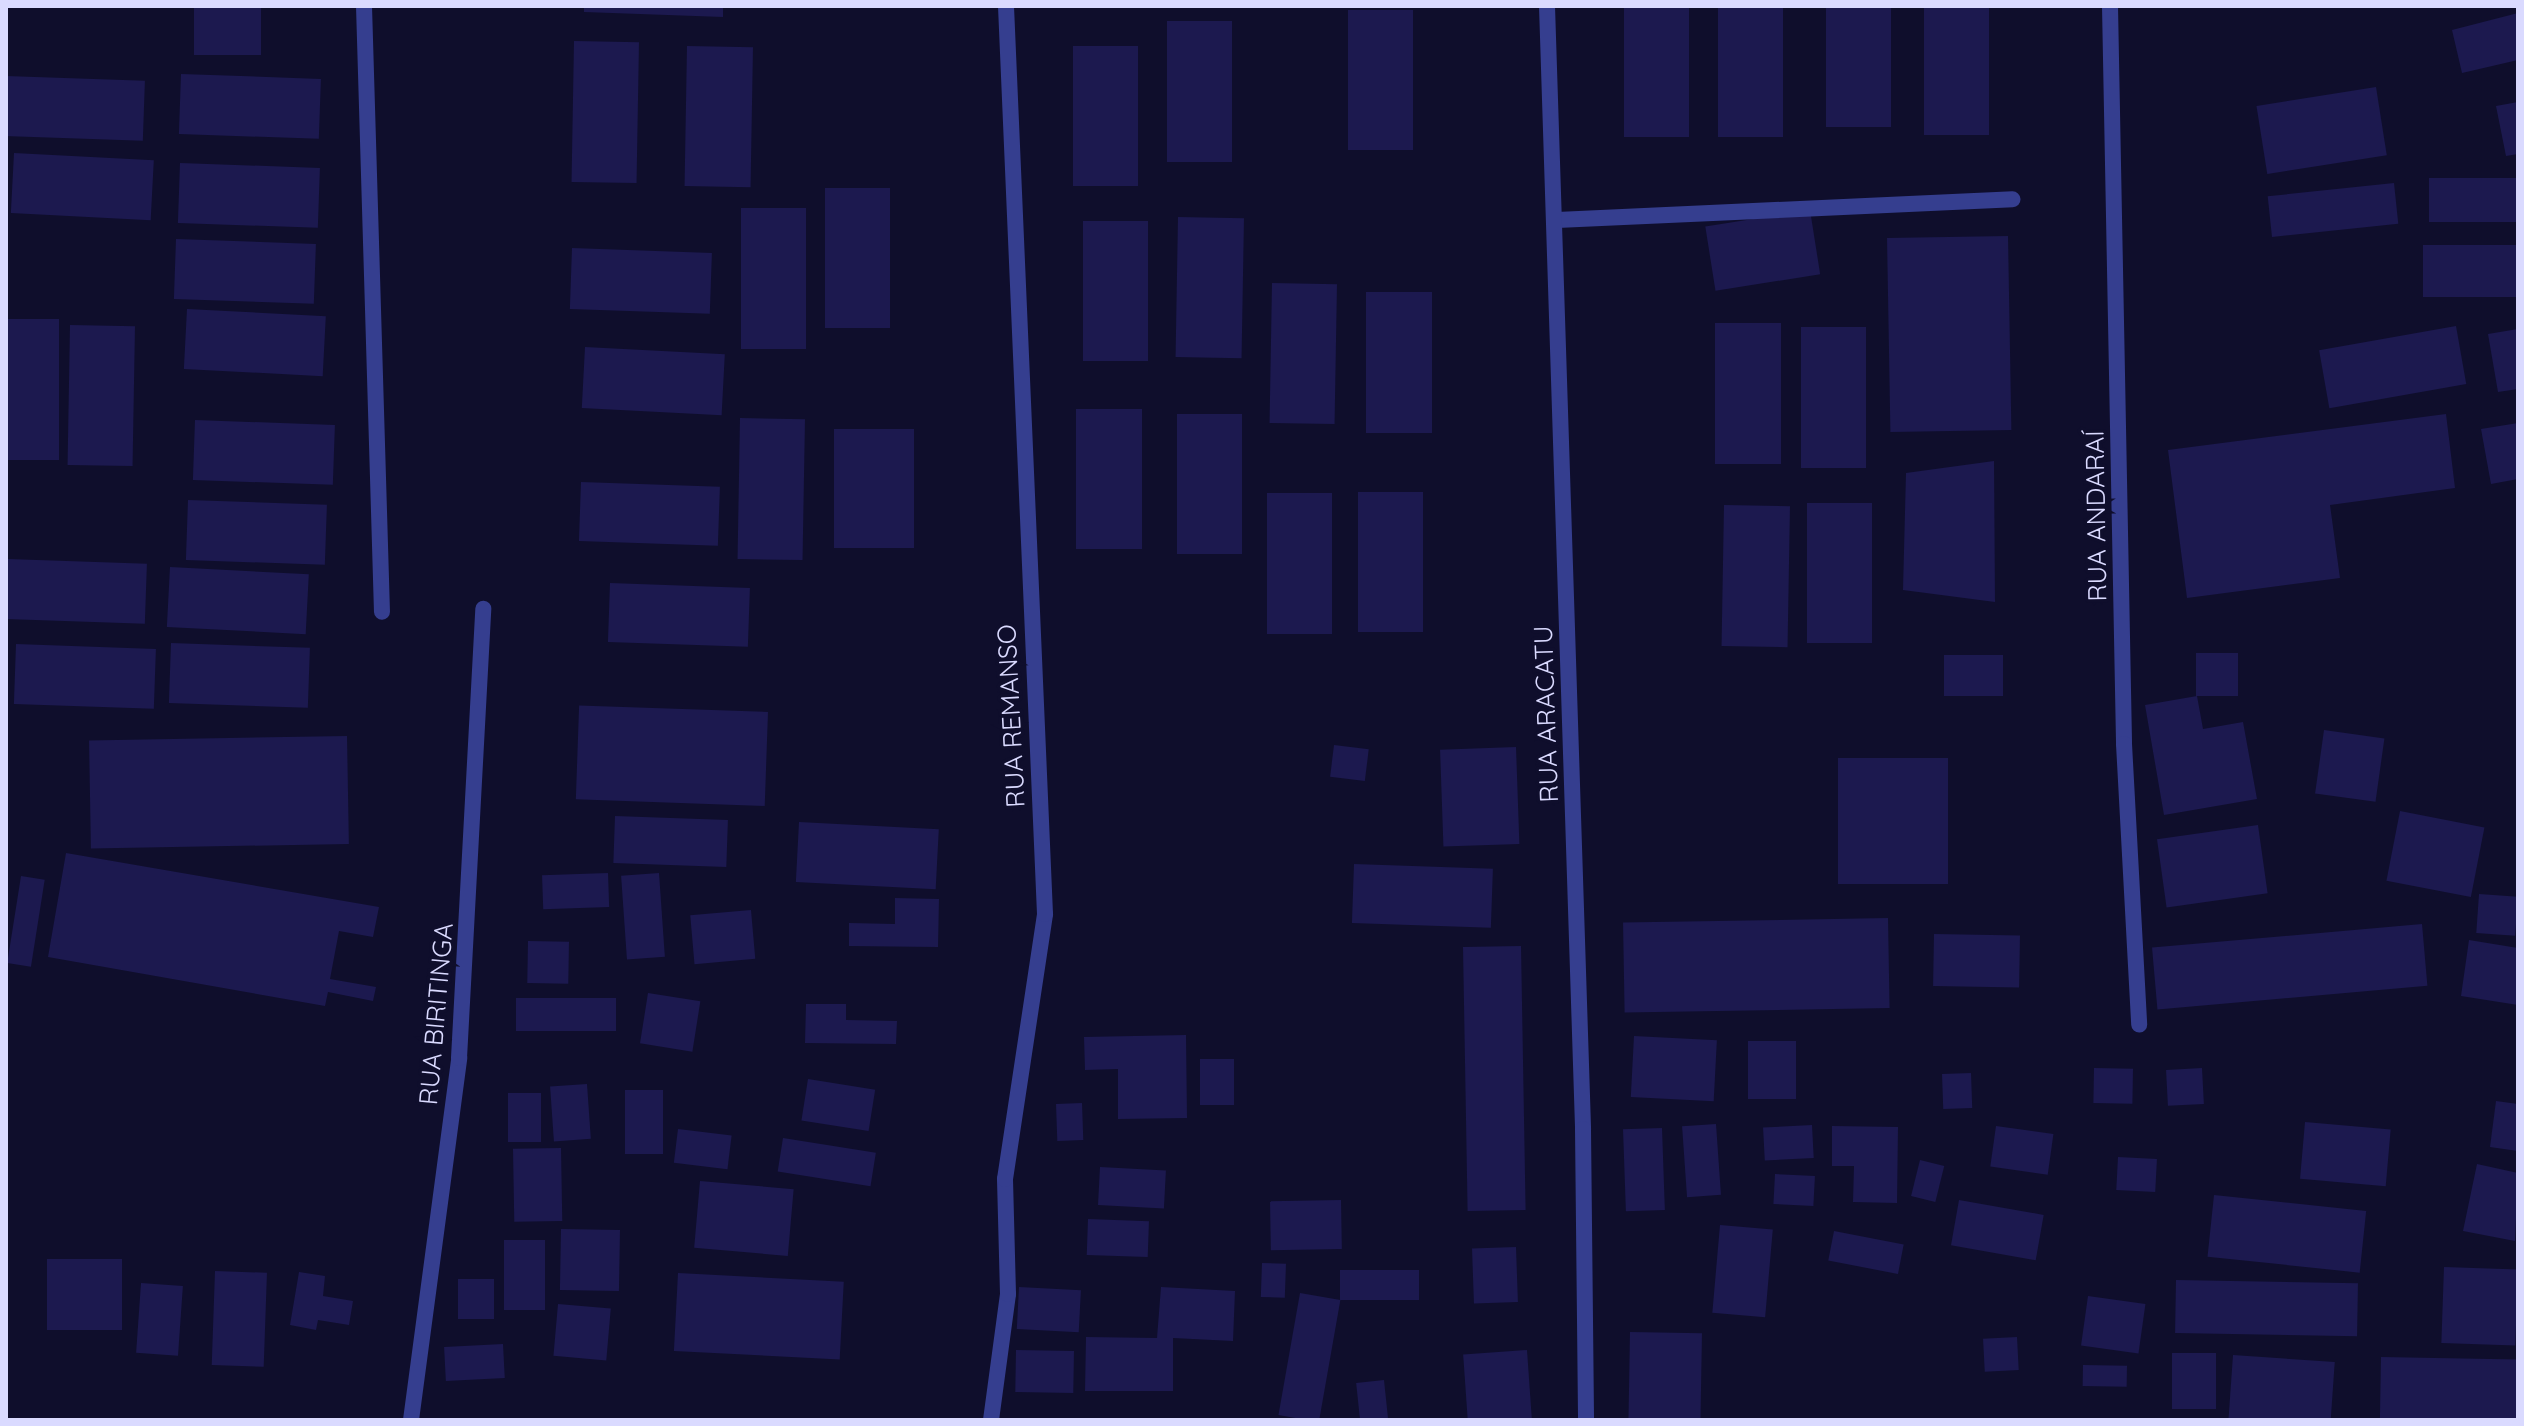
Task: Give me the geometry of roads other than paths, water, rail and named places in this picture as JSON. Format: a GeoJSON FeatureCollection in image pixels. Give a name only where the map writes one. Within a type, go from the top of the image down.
{"type":"FeatureCollection","features":[{"type":"Feature","properties":{"kind":"street"},"geometry":{"type":"LineString","coordinates":[[364,6],[382,612]]}},
{"type":"Feature","properties":{"kind":"street","name":"RUA REMANSO"},"geometry":{"type":"LineString","coordinates":[[991,1420],[1008,1294],[1005,1179],[1045,914],[1006,6]]}},
{"type":"Feature","properties":{"kind":"street","name":"RUA ARACATU"},"geometry":{"type":"LineString","coordinates":[[1547,6],[1557,220],[1586,1420]]}},
{"type":"Feature","properties":{"kind":"street","name":"RUA ANDARAÍ"},"geometry":{"type":"LineString","coordinates":[[2110,6],[2124,744],[2139,1025]]}},
{"type":"Feature","properties":{"kind":"street"},"geometry":{"type":"LineString","coordinates":[[1557,220],[2013,199]]}},
{"type":"Feature","properties":{"kind":"street","name":"RUA BIRITINGA"},"geometry":{"type":"LineString","coordinates":[[411,1420],[459,1058],[483,609]]}}]}
